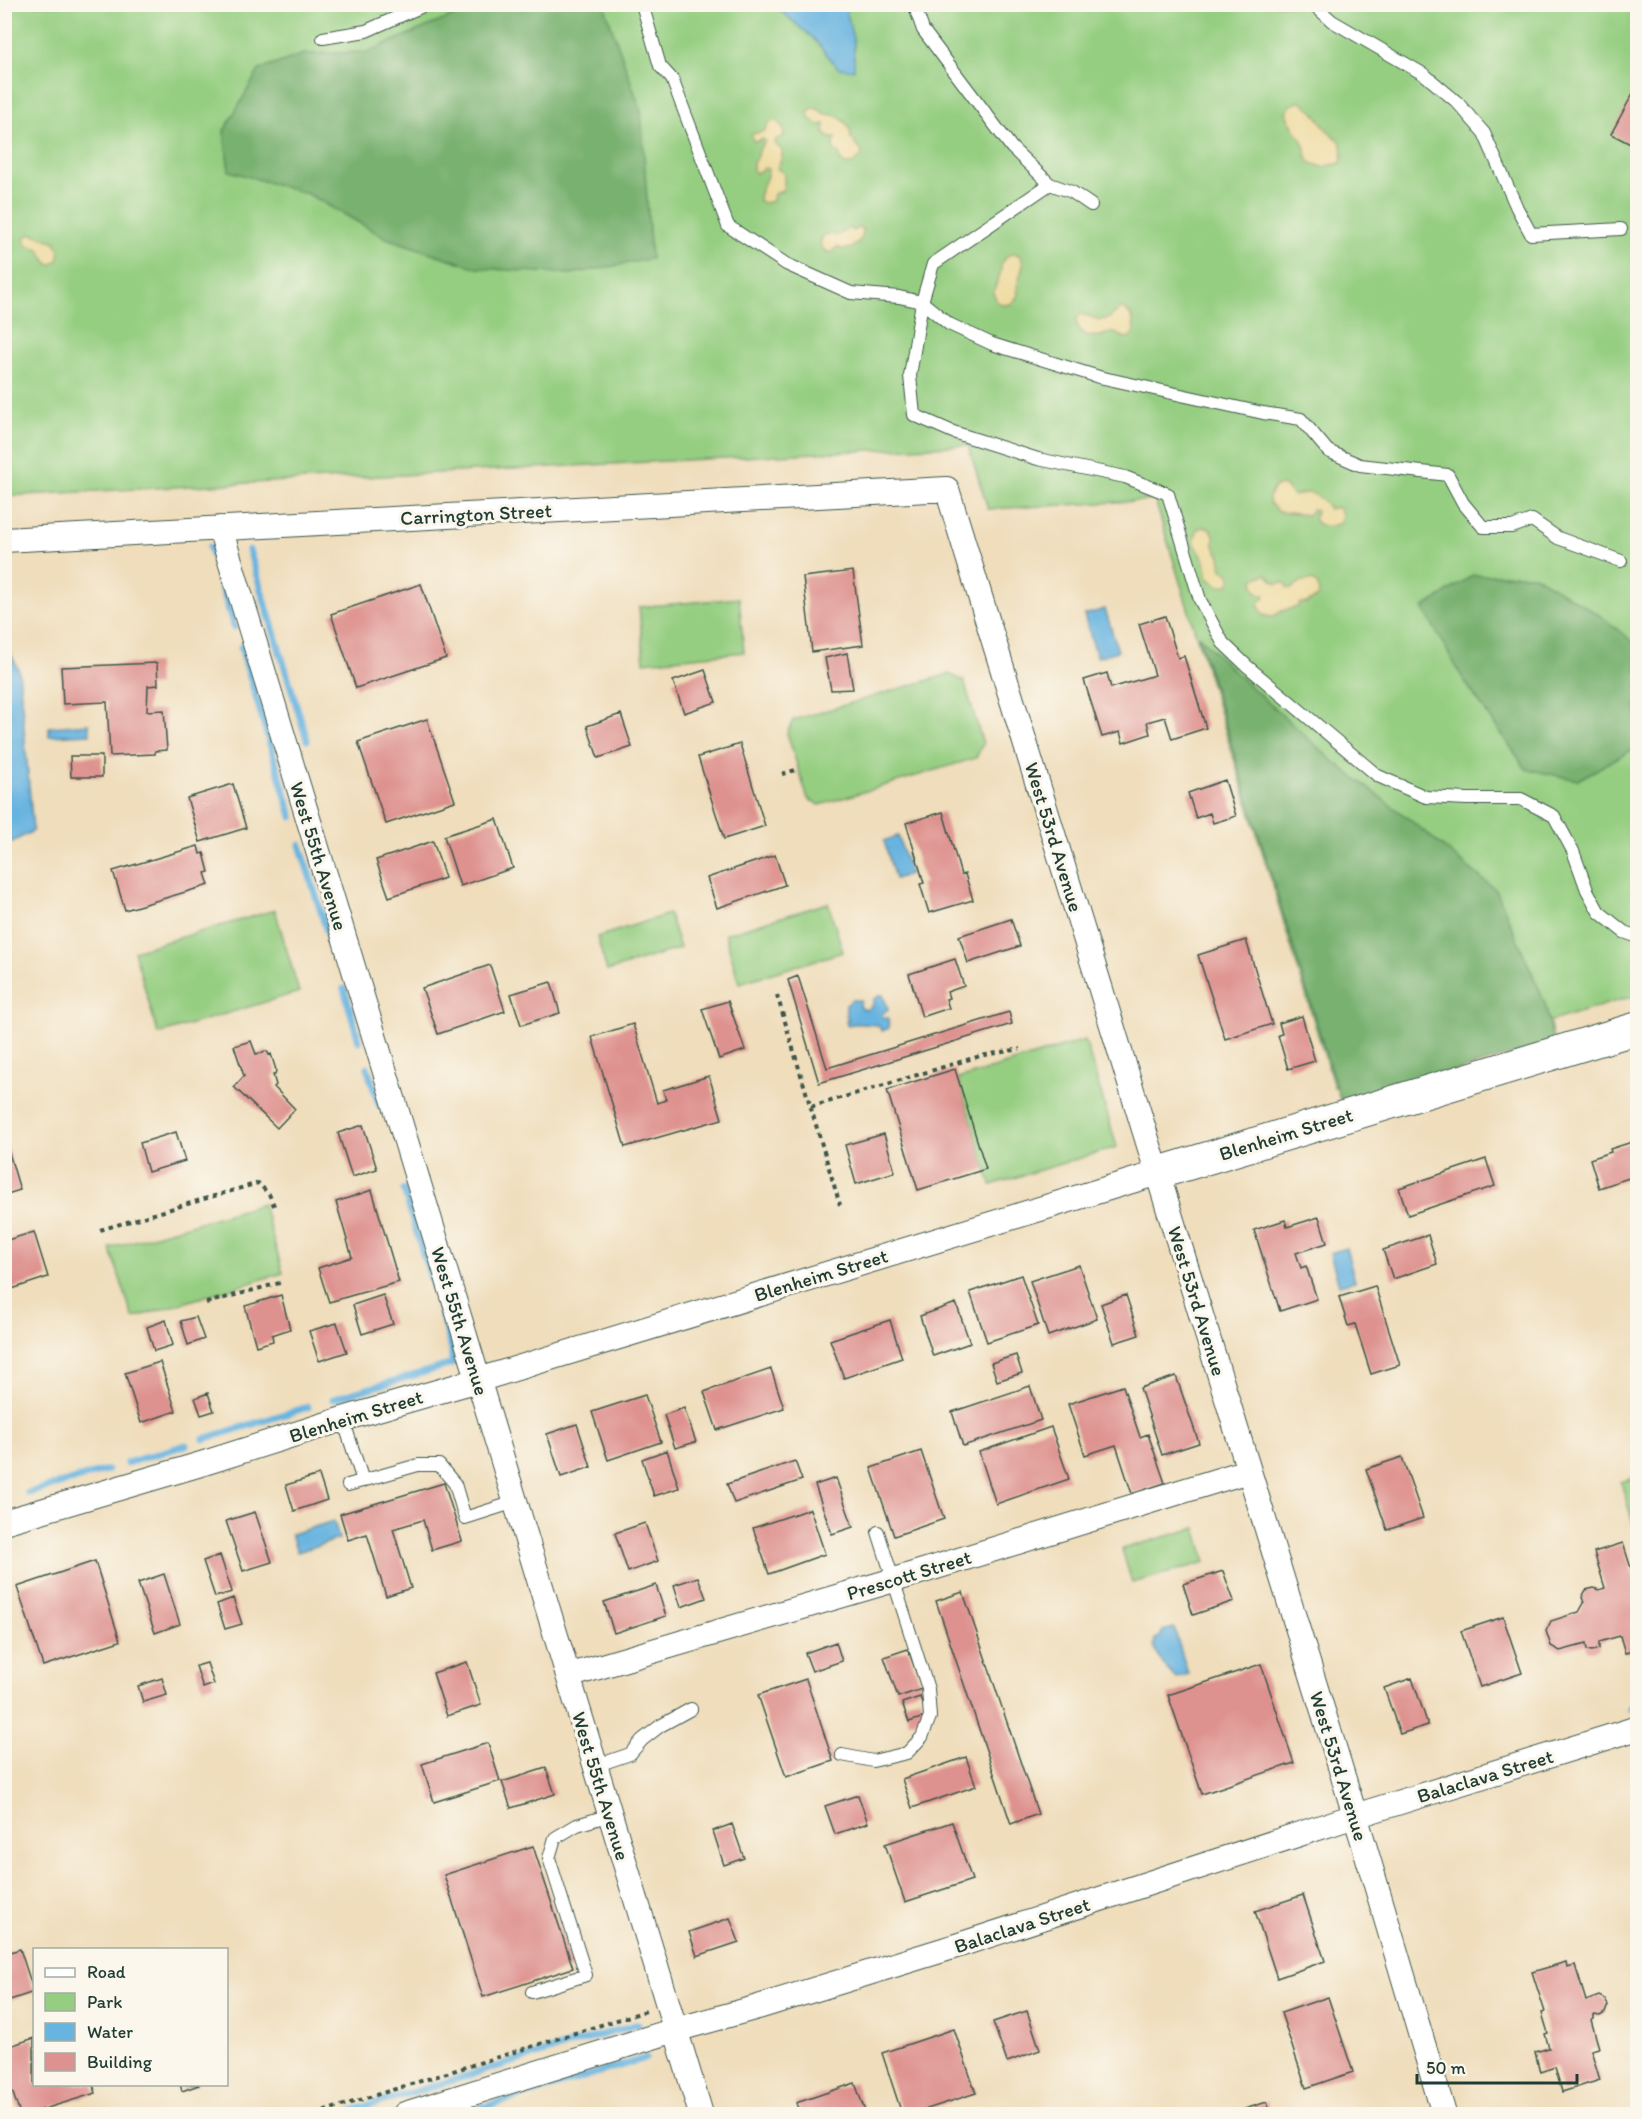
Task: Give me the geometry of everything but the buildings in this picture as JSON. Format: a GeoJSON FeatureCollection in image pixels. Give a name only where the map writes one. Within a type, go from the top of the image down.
{"type":"FeatureCollection","features":[{"type":"Feature","properties":{"kind":"street","name":"Carrington Street"},"geometry":{"type":"LineString","coordinates":[[4,540],[947,489]]}},
{"type":"Feature","properties":{"kind":"street","name":"West 53rd Avenue"},"geometry":{"type":"LineString","coordinates":[[947,489],[1355,1816],[1444,2115]]}},
{"type":"Feature","properties":{"kind":"street","name":"West 55th Avenue"},"geometry":{"type":"LineString","coordinates":[[220,528],[701,2115]]}},
{"type":"Feature","properties":{"kind":"street","name":"Blenheim Street"},"geometry":{"type":"LineString","coordinates":[[4,1522],[1638,1028]]}},
{"type":"Feature","properties":{"kind":"street","name":"Prescott Street"},"geometry":{"type":"LineString","coordinates":[[568,1677],[1248,1471]]}},
{"type":"Feature","properties":{"kind":"street","name":"Balaclava Street"},"geometry":{"type":"LineString","coordinates":[[405,2115],[675,2030],[758,2007],[967,1942],[1355,1816],[1638,1728]]}},
{"type":"Feature","properties":{"kind":"lane"},"geometry":{"type":"LineString","coordinates":[[323,38],[366,31],[426,4]]}},
{"type":"Feature","properties":{"kind":"lane"},"geometry":{"type":"LineString","coordinates":[[642,4],[660,66],[672,79],[728,226],[786,264],[851,293],[899,297],[922,302],[949,324],[992,344],[1099,377],[1300,419],[1328,451],[1360,465],[1448,475],[1464,503],[1482,526],[1512,527],[1532,520],[1558,538],[1621,561]]}},
{"type":"Feature","properties":{"kind":"lane"},"geometry":{"type":"LineString","coordinates":[[914,4],[923,30],[1012,148],[1050,184],[1072,192],[1091,205]]}},
{"type":"Feature","properties":{"kind":"lane"},"geometry":{"type":"LineString","coordinates":[[1312,4],[1332,21],[1425,75],[1457,102],[1484,134],[1531,234],[1621,229]]}},
{"type":"Feature","properties":{"kind":"lane"},"geometry":{"type":"LineString","coordinates":[[1050,184],[933,264],[922,302],[910,376],[914,415],[953,432],[1038,459],[1125,477],[1168,494],[1200,600],[1223,643],[1247,666],[1378,776],[1426,797],[1467,800],[1521,799],[1554,816],[1573,851],[1587,890],[1599,912],[1624,932],[1638,937]]}},
{"type":"Feature","properties":{"kind":"lane"},"geometry":{"type":"LineString","coordinates":[[342,1419],[363,1481]]}},
{"type":"Feature","properties":{"kind":"lane"},"geometry":{"type":"LineString","coordinates":[[348,1485],[418,1465],[439,1465],[455,1484],[465,1518],[515,1502]]}},
{"type":"Feature","properties":{"kind":"lane"},"geometry":{"type":"LineString","coordinates":[[842,1755],[873,1761],[907,1753],[922,1737],[930,1717],[928,1689],[878,1532]]}},
{"type":"Feature","properties":{"kind":"lane"},"geometry":{"type":"LineString","coordinates":[[595,1766],[630,1754],[642,1740],[660,1726],[691,1709]]}},
{"type":"Feature","properties":{"kind":"lane"},"geometry":{"type":"LineString","coordinates":[[532,1992],[586,1975],[549,1858],[555,1838],[577,1825],[610,1815]]}},
{"type":"Feature","properties":{"kind":"path"},"geometry":{"type":"LineString","coordinates":[[782,774],[799,769]]}},
{"type":"Feature","properties":{"kind":"path"},"geometry":{"type":"LineString","coordinates":[[777,995],[840,1205]]}},
{"type":"Feature","properties":{"kind":"path"},"geometry":{"type":"LineString","coordinates":[[811,1107],[980,1056],[1020,1049]]}},
{"type":"Feature","properties":{"kind":"path"},"geometry":{"type":"LineString","coordinates":[[100,1230],[258,1183],[269,1194],[275,1208]]}},
{"type":"Feature","properties":{"kind":"path"},"geometry":{"type":"LineString","coordinates":[[206,1303],[283,1282]]}},
{"type":"Feature","properties":{"kind":"path"},"geometry":{"type":"LineString","coordinates":[[315,2115],[667,2004]]}},
{"type":"Feature","properties":{"kind":"green space"},"geometry":{"type":"Polygon","coordinates":[[[481,4],[604,5],[641,111],[651,259],[571,274],[477,268],[386,238],[308,194],[229,171],[224,131],[259,70],[304,54],[367,52],[481,4]]]}},
{"type":"Feature","properties":{"kind":"green space"},"geometry":{"type":"Polygon","coordinates":[[[5,5],[1637,5],[1637,995],[1334,1087],[1155,500],[988,509],[968,445],[5,496],[5,5]]]}},
{"type":"Feature","properties":{"kind":"green space"},"geometry":{"type":"Polygon","coordinates":[[[1473,575],[1534,575],[1601,616],[1637,645],[1637,747],[1578,780],[1526,769],[1465,682],[1423,608],[1473,575]]]}},
{"type":"Feature","properties":{"kind":"green space"},"geometry":{"type":"Polygon","coordinates":[[[739,598],[744,652],[644,662],[639,607],[739,598]]]}},
{"type":"Feature","properties":{"kind":"green space"},"geometry":{"type":"Polygon","coordinates":[[[1198,635],[1230,668],[1333,761],[1496,890],[1545,1003],[1554,1042],[1342,1106],[1198,635]]]}},
{"type":"Feature","properties":{"kind":"green space"},"geometry":{"type":"Polygon","coordinates":[[[949,674],[964,681],[983,744],[976,758],[820,805],[808,799],[787,733],[793,720],[949,674]]]}},
{"type":"Feature","properties":{"kind":"green space"},"geometry":{"type":"Polygon","coordinates":[[[828,903],[843,952],[739,983],[725,934],[828,903]]]}},
{"type":"Feature","properties":{"kind":"green space"},"geometry":{"type":"Polygon","coordinates":[[[275,910],[299,992],[158,1034],[134,951],[275,910]]]}},
{"type":"Feature","properties":{"kind":"green space"},"geometry":{"type":"Polygon","coordinates":[[[669,914],[680,948],[607,971],[597,937],[669,914]]]}},
{"type":"Feature","properties":{"kind":"green space"},"geometry":{"type":"Polygon","coordinates":[[[1085,1040],[1117,1147],[991,1185],[958,1079],[1085,1040]]]}},
{"type":"Feature","properties":{"kind":"green space"},"geometry":{"type":"Polygon","coordinates":[[[263,1204],[283,1273],[133,1318],[110,1248],[263,1204]]]}},
{"type":"Feature","properties":{"kind":"green space"},"geometry":{"type":"Polygon","coordinates":[[[1638,1477],[1637,1537],[1621,1482],[1638,1477]]]}},
{"type":"Feature","properties":{"kind":"green space"},"geometry":{"type":"Polygon","coordinates":[[[1196,1528],[1206,1562],[1132,1583],[1122,1549],[1196,1528]]]}},
{"type":"Feature","properties":{"kind":"sand"},"geometry":{"type":"Polygon","coordinates":[[[1301,101],[1340,141],[1343,151],[1341,163],[1322,167],[1309,162],[1303,143],[1286,112],[1291,105],[1301,101]]]}},
{"type":"Feature","properties":{"kind":"sand"},"geometry":{"type":"Polygon","coordinates":[[[814,108],[843,120],[849,128],[851,139],[856,141],[854,144],[861,151],[861,157],[852,164],[845,164],[841,161],[839,153],[834,151],[836,137],[830,138],[824,133],[825,124],[819,125],[808,117],[809,110],[814,108]]]}},
{"type":"Feature","properties":{"kind":"sand"},"geometry":{"type":"Polygon","coordinates":[[[776,120],[783,127],[784,137],[776,139],[775,144],[782,150],[782,158],[777,168],[784,174],[784,186],[782,191],[774,194],[773,201],[763,203],[759,200],[759,196],[768,169],[765,168],[756,173],[753,170],[753,162],[765,141],[763,139],[756,142],[752,139],[752,134],[764,131],[769,123],[776,120]]]}},
{"type":"Feature","properties":{"kind":"sand"},"geometry":{"type":"Polygon","coordinates":[[[860,227],[863,231],[862,238],[852,248],[843,250],[838,247],[830,253],[821,246],[824,235],[837,236],[849,228],[853,231],[860,227]]]}},
{"type":"Feature","properties":{"kind":"sand"},"geometry":{"type":"Polygon","coordinates":[[[31,233],[55,242],[60,251],[58,261],[51,265],[39,249],[26,245],[25,238],[31,233]]]}},
{"type":"Feature","properties":{"kind":"sand"},"geometry":{"type":"Polygon","coordinates":[[[1014,253],[1021,256],[1023,265],[1017,287],[1018,295],[1013,303],[1005,305],[997,302],[993,293],[1001,271],[1001,263],[1007,256],[1014,253]]]}},
{"type":"Feature","properties":{"kind":"sand"},"geometry":{"type":"Polygon","coordinates":[[[1121,308],[1128,312],[1133,321],[1134,333],[1128,338],[1112,333],[1091,336],[1078,327],[1076,319],[1081,314],[1100,320],[1109,318],[1121,308]]]}},
{"type":"Feature","properties":{"kind":"sand"},"geometry":{"type":"Polygon","coordinates":[[[1283,485],[1294,496],[1310,493],[1322,500],[1329,509],[1334,507],[1340,509],[1342,515],[1340,523],[1322,526],[1314,519],[1316,511],[1313,509],[1308,515],[1278,512],[1269,502],[1269,496],[1275,486],[1283,485]]]}},
{"type":"Feature","properties":{"kind":"sand"},"geometry":{"type":"Polygon","coordinates":[[[1210,528],[1214,535],[1214,546],[1220,556],[1222,570],[1229,573],[1231,577],[1228,585],[1219,586],[1208,578],[1205,561],[1194,543],[1197,529],[1210,528]]]}},
{"type":"Feature","properties":{"kind":"sand"},"geometry":{"type":"Polygon","coordinates":[[[1266,574],[1277,584],[1282,582],[1291,589],[1302,581],[1312,580],[1318,587],[1318,597],[1272,617],[1263,615],[1258,604],[1265,595],[1258,593],[1254,586],[1254,579],[1266,574]]]}},
{"type":"Feature","properties":{"kind":"water"},"geometry":{"type":"Polygon","coordinates":[[[774,5],[845,5],[854,43],[854,70],[838,68],[814,39],[774,5]]]}},
{"type":"Feature","properties":{"kind":"water"},"geometry":{"type":"Polygon","coordinates":[[[1105,609],[1118,651],[1097,657],[1084,615],[1105,609]]]}},
{"type":"Feature","properties":{"kind":"water"},"geometry":{"type":"Polygon","coordinates":[[[5,645],[19,671],[33,831],[8,844],[4,841],[5,645]]]}},
{"type":"Feature","properties":{"kind":"water"},"geometry":{"type":"Polygon","coordinates":[[[89,724],[90,734],[49,736],[49,727],[89,724]]]}},
{"type":"Feature","properties":{"kind":"water"},"geometry":{"type":"Polygon","coordinates":[[[898,836],[910,874],[895,879],[884,841],[898,836]]]}},
{"type":"Feature","properties":{"kind":"water"},"geometry":{"type":"Polygon","coordinates":[[[880,995],[883,995],[888,1009],[882,1017],[888,1018],[889,1028],[882,1031],[878,1025],[847,1025],[846,1020],[849,1019],[846,1015],[846,1005],[852,1000],[861,1000],[859,1007],[866,1010],[880,995]]]}},
{"type":"Feature","properties":{"kind":"water"},"geometry":{"type":"Polygon","coordinates":[[[1346,1248],[1355,1281],[1339,1285],[1330,1253],[1346,1248]]]}},
{"type":"Feature","properties":{"kind":"water"},"geometry":{"type":"Polygon","coordinates":[[[334,1521],[339,1539],[297,1552],[291,1534],[334,1521]]]}},
{"type":"Feature","properties":{"kind":"water"},"geometry":{"type":"Polygon","coordinates":[[[1174,1628],[1188,1674],[1176,1678],[1163,1664],[1154,1647],[1155,1639],[1160,1637],[1163,1631],[1174,1628]]]}},
{"type":"Feature","properties":{"kind":"waterway"},"geometry":{"type":"LineString","coordinates":[[210,547],[234,627]]}},
{"type":"Feature","properties":{"kind":"waterway"},"geometry":{"type":"LineString","coordinates":[[249,550],[307,740]]}},
{"type":"Feature","properties":{"kind":"waterway"},"geometry":{"type":"LineString","coordinates":[[241,647],[292,817]]}},
{"type":"Feature","properties":{"kind":"waterway"},"geometry":{"type":"LineString","coordinates":[[300,845],[336,960]]}},
{"type":"Feature","properties":{"kind":"waterway"},"geometry":{"type":"LineString","coordinates":[[344,989],[359,1041]]}},
{"type":"Feature","properties":{"kind":"waterway"},"geometry":{"type":"LineString","coordinates":[[367,1067],[379,1105]]}},
{"type":"Feature","properties":{"kind":"waterway"},"geometry":{"type":"LineString","coordinates":[[404,1190],[435,1292]]}},
{"type":"Feature","properties":{"kind":"waterway"},"geometry":{"type":"LineString","coordinates":[[333,1399],[452,1364],[452,1350],[439,1305]]}},
{"type":"Feature","properties":{"kind":"waterway"},"geometry":{"type":"LineString","coordinates":[[204,1439],[308,1407]]}},
{"type":"Feature","properties":{"kind":"waterway"},"geometry":{"type":"LineString","coordinates":[[127,1463],[186,1445]]}},
{"type":"Feature","properties":{"kind":"waterway"},"geometry":{"type":"LineString","coordinates":[[28,1493],[107,1470]]}},
{"type":"Feature","properties":{"kind":"waterway"},"geometry":{"type":"LineString","coordinates":[[1630,1708],[1638,1706]]}},
{"type":"Feature","properties":{"kind":"waterway"},"geometry":{"type":"LineString","coordinates":[[341,2114],[638,2024]]}},
{"type":"Feature","properties":{"kind":"waterway"},"geometry":{"type":"LineString","coordinates":[[461,2114],[646,2058]]}}]}
